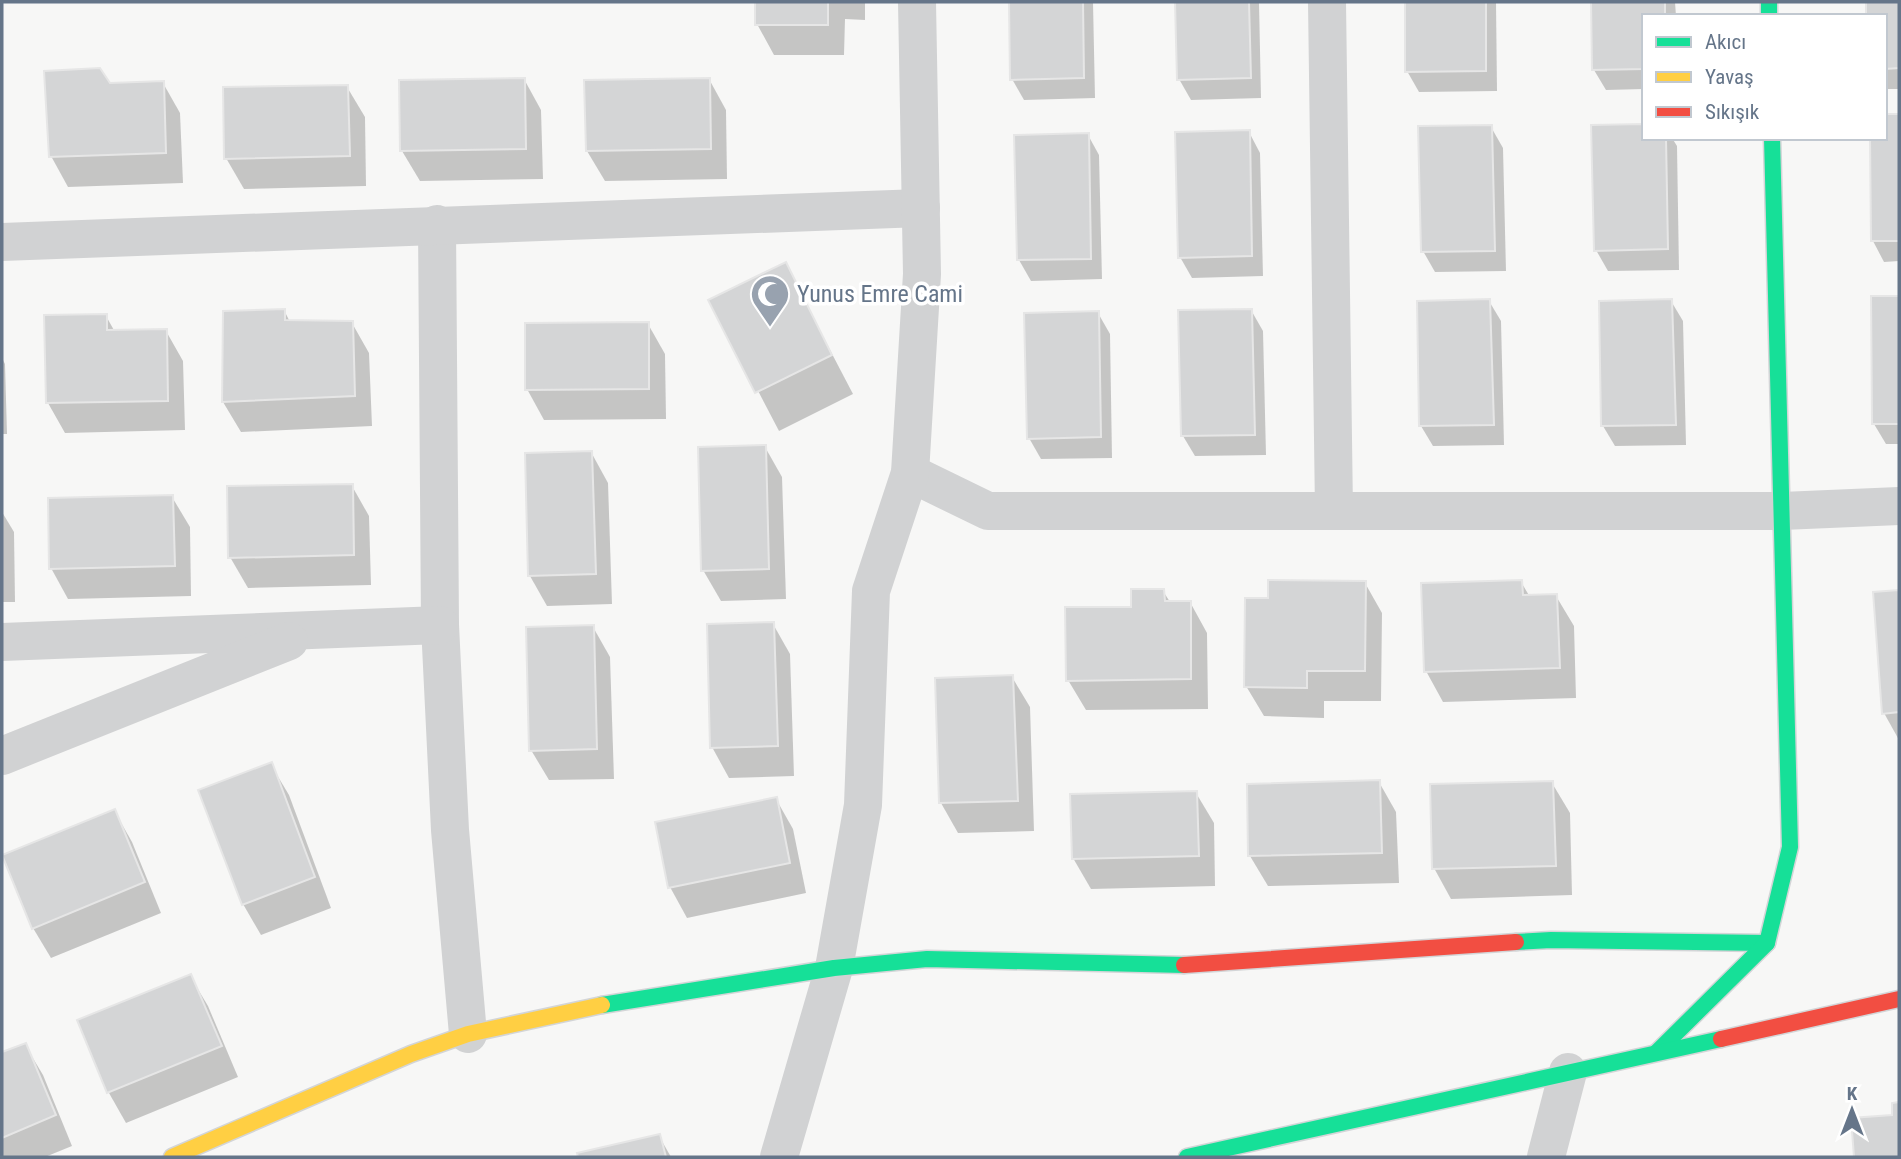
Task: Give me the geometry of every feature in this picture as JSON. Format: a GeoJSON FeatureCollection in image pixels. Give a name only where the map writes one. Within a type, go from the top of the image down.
{"type":"FeatureCollection","features":[{"type":"Feature","properties":{"kind":"street"},"geometry":{"type":"LineString","coordinates":[[779,1157],[834,968],[863,805],[871,591],[910,472],[922,274],[917,2]]}},
{"type":"Feature","properties":{"kind":"street"},"geometry":{"type":"LineString","coordinates":[[1327,2],[1334,511]]}},
{"type":"Feature","properties":{"kind":"street"},"geometry":{"type":"LineString","coordinates":[[1657,1052],[1767,943],[1790,847],[1772,140]]}},
{"type":"Feature","properties":{"kind":"street"},"geometry":{"type":"LineString","coordinates":[[2,242],[921,208]]}},
{"type":"Feature","properties":{"kind":"street"},"geometry":{"type":"LineString","coordinates":[[437,224],[440,625],[450,830],[468,1034]]}},
{"type":"Feature","properties":{"kind":"street"},"geometry":{"type":"LineString","coordinates":[[910,472],[988,511],[1782,511],[1899,506]]}},
{"type":"Feature","properties":{"kind":"street"},"geometry":{"type":"LineString","coordinates":[[2,642],[440,625]]}},
{"type":"Feature","properties":{"kind":"street"},"geometry":{"type":"LineString","coordinates":[[2,756],[316,630]]}},
{"type":"Feature","properties":{"kind":"street"},"geometry":{"type":"LineString","coordinates":[[172,1157],[411,1054],[468,1034],[603,1005],[834,968],[927,959],[1176,966],[1551,940],[1767,943]]}},
{"type":"Feature","properties":{"kind":"street"},"geometry":{"type":"LineString","coordinates":[[1187,1157],[1252,1150],[1568,1072],[1899,999]]}},
{"type":"Feature","properties":{"kind":"street"},"geometry":{"type":"LineString","coordinates":[[1546,1157],[1568,1072]]}},
{"type":"Feature","properties":{"kind":"building"},"geometry":{"type":"Polygon","coordinates":[[[755,2],[828,2],[828,25],[755,25],[755,2]]]}},
{"type":"Feature","properties":{"kind":"building"},"geometry":{"type":"Polygon","coordinates":[[[1009,2],[1083,2],[1084,78],[1010,80],[1009,2]]]}},
{"type":"Feature","properties":{"kind":"building"},"geometry":{"type":"Polygon","coordinates":[[[1175,2],[1249,2],[1251,78],[1177,80],[1175,2]]]}},
{"type":"Feature","properties":{"kind":"building"},"geometry":{"type":"Polygon","coordinates":[[[1405,2],[1486,2],[1486,71],[1405,72],[1405,2]]]}},
{"type":"Feature","properties":{"kind":"building"},"geometry":{"type":"Polygon","coordinates":[[[1591,2],[1665,2],[1665,14],[1642,14],[1642,69],[1592,70],[1591,2]]]}},
{"type":"Feature","properties":{"kind":"building"},"geometry":{"type":"Polygon","coordinates":[[[1866,2],[1899,2],[1899,68],[1887,69],[1887,14],[1866,14],[1866,2]]]}},
{"type":"Feature","properties":{"kind":"building"},"geometry":{"type":"Polygon","coordinates":[[[100,68],[110,83],[164,81],[166,153],[49,157],[44,71],[100,68]]]}},
{"type":"Feature","properties":{"kind":"building"},"geometry":{"type":"Polygon","coordinates":[[[525,78],[526,149],[400,151],[399,80],[525,78]]]}},
{"type":"Feature","properties":{"kind":"building"},"geometry":{"type":"Polygon","coordinates":[[[710,78],[711,149],[586,151],[584,80],[710,78]]]}},
{"type":"Feature","properties":{"kind":"building"},"geometry":{"type":"Polygon","coordinates":[[[348,85],[350,156],[224,159],[223,87],[348,85]]]}},
{"type":"Feature","properties":{"kind":"building"},"geometry":{"type":"Polygon","coordinates":[[[1887,114],[1899,114],[1899,241],[1871,241],[1870,140],[1887,140],[1887,114]]]}},
{"type":"Feature","properties":{"kind":"building"},"geometry":{"type":"Polygon","coordinates":[[[1642,124],[1642,140],[1666,140],[1668,249],[1594,251],[1591,125],[1642,124]]]}},
{"type":"Feature","properties":{"kind":"building"},"geometry":{"type":"Polygon","coordinates":[[[1492,125],[1495,251],[1421,252],[1418,126],[1492,125]]]}},
{"type":"Feature","properties":{"kind":"building"},"geometry":{"type":"Polygon","coordinates":[[[1250,130],[1252,256],[1178,258],[1175,132],[1250,130]]]}},
{"type":"Feature","properties":{"kind":"building"},"geometry":{"type":"Polygon","coordinates":[[[1089,133],[1091,259],[1017,260],[1014,135],[1089,133]]]}},
{"type":"Feature","properties":{"kind":"building","name":"Yunus Emre Cami"},"geometry":{"type":"Polygon","coordinates":[[[786,262],[832,355],[755,393],[708,300],[786,262]]]}},
{"type":"Feature","properties":{"kind":"building"},"geometry":{"type":"Polygon","coordinates":[[[1871,296],[1899,296],[1899,424],[1872,424],[1871,296]]]}},
{"type":"Feature","properties":{"kind":"building"},"geometry":{"type":"Polygon","coordinates":[[[1490,299],[1494,425],[1419,426],[1417,301],[1490,299]]]}},
{"type":"Feature","properties":{"kind":"building"},"geometry":{"type":"Polygon","coordinates":[[[1672,299],[1676,425],[1601,426],[1599,301],[1672,299]]]}},
{"type":"Feature","properties":{"kind":"building"},"geometry":{"type":"Polygon","coordinates":[[[285,309],[285,320],[353,321],[355,396],[222,402],[223,311],[285,309]]]}},
{"type":"Feature","properties":{"kind":"building"},"geometry":{"type":"Polygon","coordinates":[[[1252,309],[1255,435],[1181,436],[1178,310],[1252,309]]]}},
{"type":"Feature","properties":{"kind":"building"},"geometry":{"type":"Polygon","coordinates":[[[1099,311],[1101,437],[1027,439],[1024,313],[1099,311]]]}},
{"type":"Feature","properties":{"kind":"building"},"geometry":{"type":"Polygon","coordinates":[[[107,314],[107,330],[167,329],[168,401],[46,403],[44,315],[107,314]]]}},
{"type":"Feature","properties":{"kind":"building"},"geometry":{"type":"Polygon","coordinates":[[[649,322],[649,389],[525,390],[525,323],[649,322]]]}},
{"type":"Feature","properties":{"kind":"building"},"geometry":{"type":"Polygon","coordinates":[[[766,445],[769,569],[701,571],[698,447],[766,445]]]}},
{"type":"Feature","properties":{"kind":"building"},"geometry":{"type":"Polygon","coordinates":[[[592,451],[596,574],[528,576],[525,453],[592,451]]]}},
{"type":"Feature","properties":{"kind":"building"},"geometry":{"type":"Polygon","coordinates":[[[353,484],[354,555],[228,558],[227,486],[353,484]]]}},
{"type":"Feature","properties":{"kind":"building"},"geometry":{"type":"Polygon","coordinates":[[[173,495],[175,566],[49,569],[48,498],[173,495]]]}},
{"type":"Feature","properties":{"kind":"building"},"geometry":{"type":"Polygon","coordinates":[[[1268,580],[1366,581],[1365,671],[1307,671],[1307,688],[1244,687],[1245,598],[1268,598],[1268,580]]]}},
{"type":"Feature","properties":{"kind":"building"},"geometry":{"type":"Polygon","coordinates":[[[1522,580],[1523,595],[1557,594],[1560,668],[1424,672],[1421,583],[1522,580]]]}},
{"type":"Feature","properties":{"kind":"building"},"geometry":{"type":"Polygon","coordinates":[[[1131,589],[1164,589],[1165,601],[1191,601],[1191,679],[1066,681],[1065,607],[1131,607],[1131,589]]]}},
{"type":"Feature","properties":{"kind":"building"},"geometry":{"type":"Polygon","coordinates":[[[1899,590],[1899,712],[1882,714],[1873,592],[1899,590]]]}},
{"type":"Feature","properties":{"kind":"building"},"geometry":{"type":"Polygon","coordinates":[[[774,622],[778,746],[710,748],[707,624],[774,622]]]}},
{"type":"Feature","properties":{"kind":"building"},"geometry":{"type":"Polygon","coordinates":[[[594,625],[597,749],[529,751],[526,627],[594,625]]]}},
{"type":"Feature","properties":{"kind":"building"},"geometry":{"type":"Polygon","coordinates":[[[1013,675],[1018,801],[939,803],[935,678],[1013,675]]]}},
{"type":"Feature","properties":{"kind":"building"},"geometry":{"type":"Polygon","coordinates":[[[272,762],[315,877],[242,905],[198,790],[272,762]]]}},
{"type":"Feature","properties":{"kind":"building"},"geometry":{"type":"Polygon","coordinates":[[[1380,780],[1382,853],[1248,856],[1247,784],[1380,780]]]}},
{"type":"Feature","properties":{"kind":"building"},"geometry":{"type":"Polygon","coordinates":[[[1553,781],[1556,866],[1432,869],[1430,784],[1553,781]]]}},
{"type":"Feature","properties":{"kind":"building"},"geometry":{"type":"Polygon","coordinates":[[[1197,791],[1199,856],[1072,859],[1070,794],[1197,791]]]}},
{"type":"Feature","properties":{"kind":"building"},"geometry":{"type":"Polygon","coordinates":[[[777,797],[790,863],[668,888],[655,822],[777,797]]]}},
{"type":"Feature","properties":{"kind":"building"},"geometry":{"type":"Polygon","coordinates":[[[115,809],[145,882],[32,929],[2,855],[115,809]]]}},
{"type":"Feature","properties":{"kind":"building"},"geometry":{"type":"Polygon","coordinates":[[[191,974],[222,1046],[107,1093],[77,1020],[191,974]]]}},
{"type":"Feature","properties":{"kind":"building"},"geometry":{"type":"Polygon","coordinates":[[[26,1043],[56,1115],[2,1138],[2,1052],[26,1043]]]}},
{"type":"Feature","properties":{"kind":"building"},"geometry":{"type":"Polygon","coordinates":[[[1899,1102],[1899,1157],[1854,1157],[1851,1118],[1892,1115],[1892,1103],[1899,1102]]]}},
{"type":"Feature","properties":{"kind":"building"},"geometry":{"type":"Polygon","coordinates":[[[660,1134],[666,1157],[578,1157],[577,1153],[660,1134]]]}},
{"type":"Feature","properties":{"kind":"traffic: fast"},"geometry":{"type":"LineString","coordinates":[[1769,2],[1769,14]]}},
{"type":"Feature","properties":{"kind":"traffic: fast"},"geometry":{"type":"LineString","coordinates":[[1657,1052],[1767,943],[1790,847],[1772,140]]}},
{"type":"Feature","properties":{"kind":"traffic: fast"},"geometry":{"type":"LineString","coordinates":[[1516,942],[1551,940],[1767,943]]}},
{"type":"Feature","properties":{"kind":"traffic: fast"},"geometry":{"type":"LineString","coordinates":[[602,1005],[834,968],[927,959],[1184,965]]}},
{"type":"Feature","properties":{"kind":"traffic: fast"},"geometry":{"type":"LineString","coordinates":[[1187,1157],[1721,1039]]}},
{"type":"Feature","properties":{"kind":"traffic: slow"},"geometry":{"type":"LineString","coordinates":[[172,1157],[411,1054],[468,1034],[602,1005]]}},
{"type":"Feature","properties":{"kind":"traffic: jam"},"geometry":{"type":"LineString","coordinates":[[1184,965],[1516,942]]}},
{"type":"Feature","properties":{"kind":"traffic: jam"},"geometry":{"type":"LineString","coordinates":[[1721,1039],[1899,999]]}},
{"type":"Feature","properties":{"kind":"place","name":"Yunus Emre Cami"},"geometry":{"type":"Point","coordinates":[770,328]}}]}
